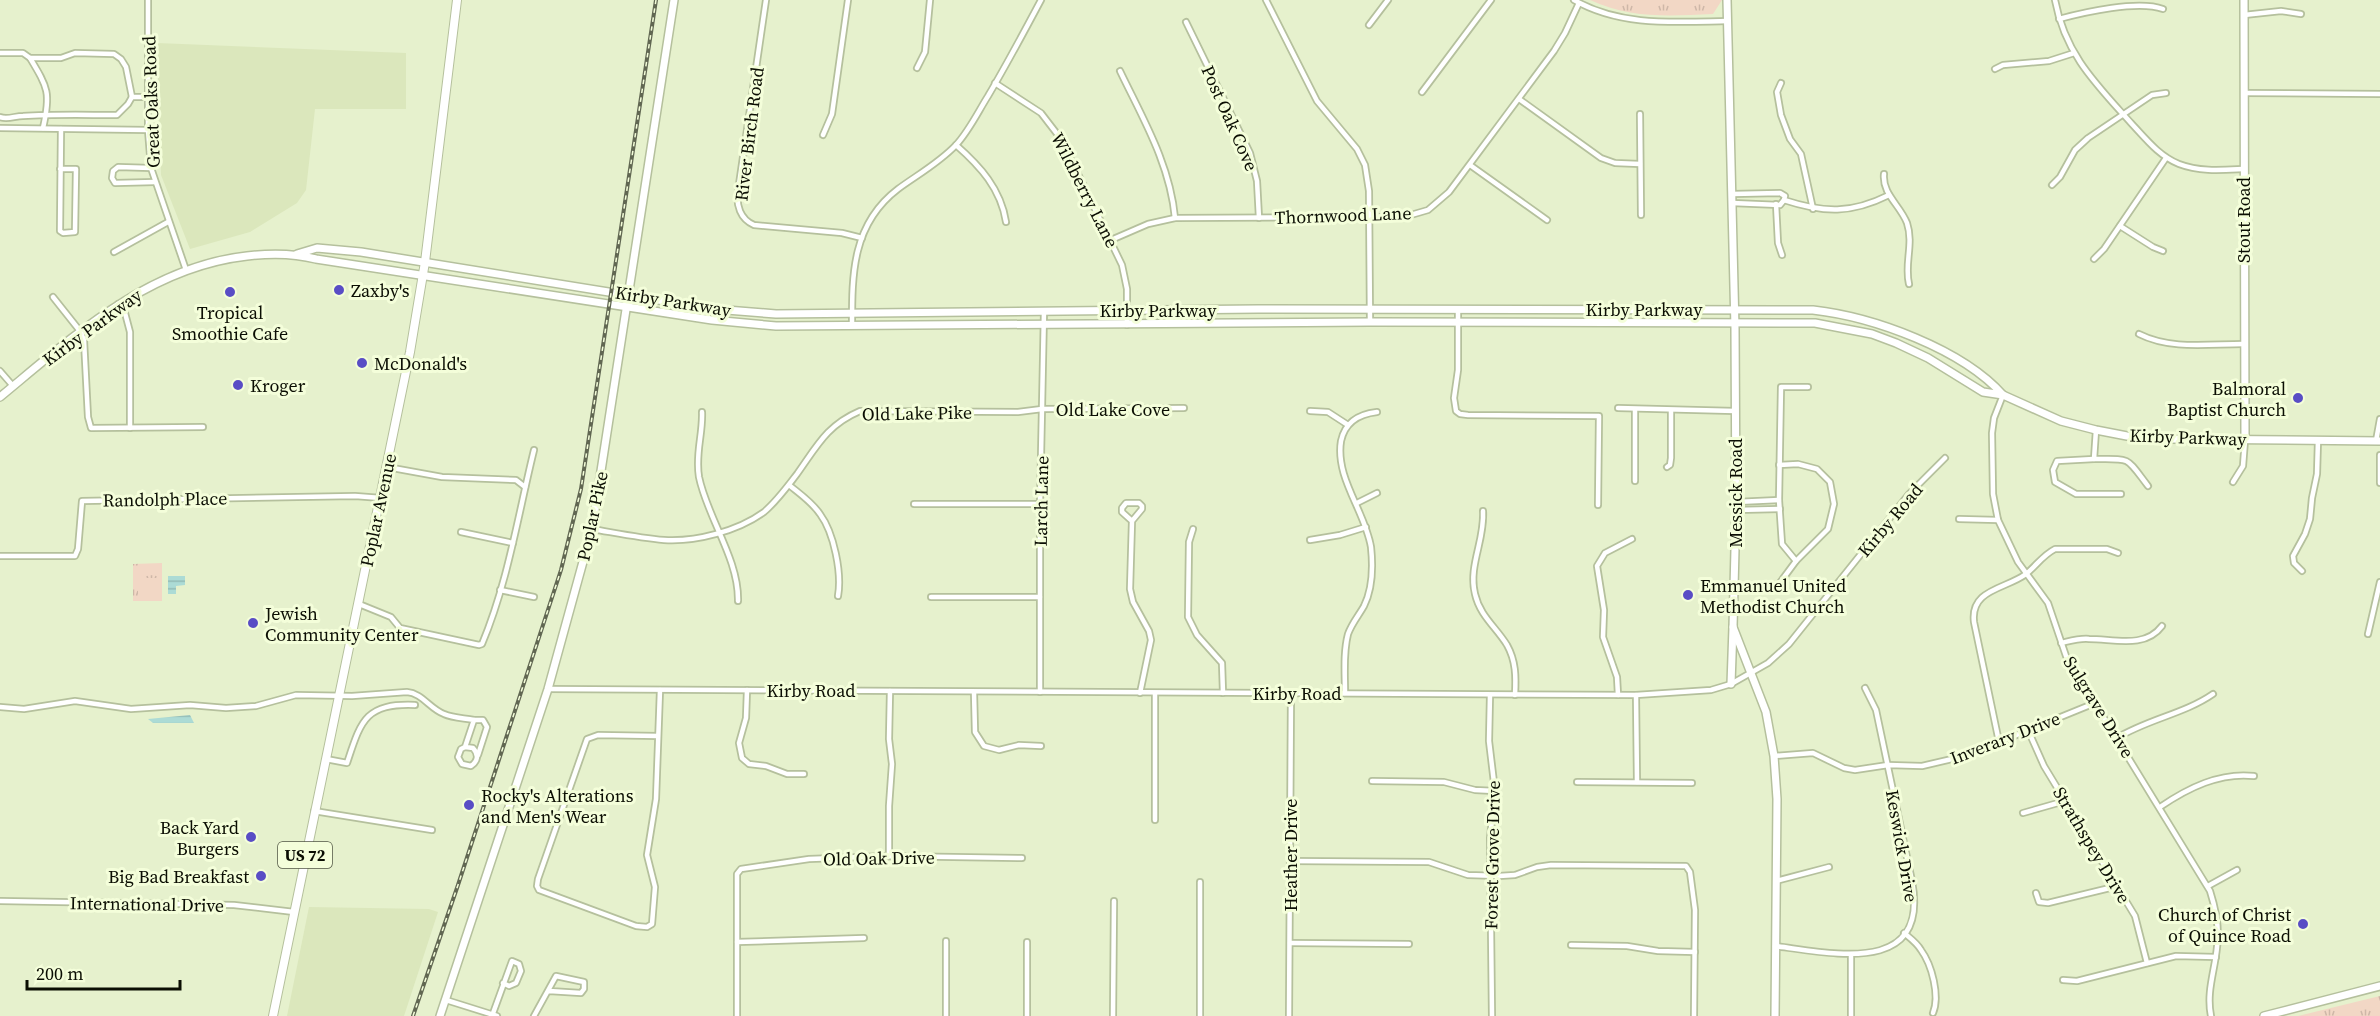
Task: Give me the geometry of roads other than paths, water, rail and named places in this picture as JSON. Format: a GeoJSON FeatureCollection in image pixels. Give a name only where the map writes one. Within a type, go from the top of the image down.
{"type":"FeatureCollection","features":[{"type":"Feature","properties":{"kind":"main road","name":"Poplar Avenue"},"geometry":{"type":"LineString","coordinates":[[273,1016],[381,498],[423,275],[457,0]]}},
{"type":"Feature","properties":{"kind":"main road","name":"Poplar Pike"},"geometry":{"type":"LineString","coordinates":[[440,1016],[548,689],[592,530],[674,0]]}},
{"type":"Feature","properties":{"kind":"main road","name":"Messick Road"},"geometry":{"type":"LineString","coordinates":[[1727,0],[1735,309],[1736,506],[1733,627],[1766,712],[1774,756],[1777,799],[1775,1016]]}},
{"type":"Feature","properties":{"kind":"main road","name":"Stout Road"},"geometry":{"type":"LineString","coordinates":[[2244,0],[2245,439]]}},
{"type":"Feature","properties":{"kind":"main road","name":"Kirby Parkway"},"geometry":{"type":"LineString","coordinates":[[0,397],[80,331],[118,304],[152,285],[186,270],[242,256],[297,254],[317,248],[425,262],[751,313],[1814,310],[1868,320],[1897,329],[1949,355],[1989,380],[2003,395]]}},
{"type":"Feature","properties":{"kind":"main road","name":"Kirby Parkway"},"geometry":{"type":"LineString","coordinates":[[297,254],[315,259],[750,325],[1127,325],[1370,322],[1815,323],[1872,334],[1928,358],[1983,392],[2003,395],[2061,421],[2096,430],[2127,436],[2171,439],[2378,441]]}},
{"type":"Feature","properties":{"kind":"main road"},"geometry":{"type":"LineString","coordinates":[[1731,684],[1733,627]]}},
{"type":"Feature","properties":{"kind":"main road"},"geometry":{"type":"LineString","coordinates":[[2264,1016],[2380,986]]}},
{"type":"Feature","properties":{"kind":"street","name":"Great Oaks Road"},"geometry":{"type":"LineString","coordinates":[[148,0],[148,130],[151,168],[186,270]]}},
{"type":"Feature","properties":{"kind":"street","name":"River Birch Road"},"geometry":{"type":"LineString","coordinates":[[766,0],[737,196],[739,209],[749,223],[761,226],[835,232],[862,238]]}},
{"type":"Feature","properties":{"kind":"street"},"geometry":{"type":"LineString","coordinates":[[823,135],[832,114],[848,0]]}},
{"type":"Feature","properties":{"kind":"street"},"geometry":{"type":"LineString","coordinates":[[917,68],[925,52],[930,0]]}},
{"type":"Feature","properties":{"kind":"street"},"geometry":{"type":"LineString","coordinates":[[852,326],[853,271],[862,238],[889,197],[956,145],[995,83],[1041,0]]}},
{"type":"Feature","properties":{"kind":"street"},"geometry":{"type":"LineString","coordinates":[[1266,0],[1317,101],[1362,157],[1369,183],[1370,322]]}},
{"type":"Feature","properties":{"kind":"street"},"geometry":{"type":"LineString","coordinates":[[1369,25],[1388,0]]}},
{"type":"Feature","properties":{"kind":"street"},"geometry":{"type":"LineString","coordinates":[[1422,92],[1491,0]]}},
{"type":"Feature","properties":{"kind":"street"},"geometry":{"type":"LineString","coordinates":[[2055,0],[2074,53],[2098,89],[2166,158],[2194,168],[2243,169]]}},
{"type":"Feature","properties":{"kind":"street"},"geometry":{"type":"LineString","coordinates":[[1576,1],[1615,16],[1643,22],[1727,21]]}},
{"type":"Feature","properties":{"kind":"street","name":"Thornwood Lane"},"geometry":{"type":"LineString","coordinates":[[1111,240],[1148,224],[1175,218],[1409,217],[1428,210],[1444,198],[1560,43],[1576,1]]}},
{"type":"Feature","properties":{"kind":"street"},"geometry":{"type":"LineString","coordinates":[[2060,19],[2109,8],[2152,5],[2163,9]]}},
{"type":"Feature","properties":{"kind":"street"},"geometry":{"type":"LineString","coordinates":[[2244,15],[2281,10],[2301,15]]}},
{"type":"Feature","properties":{"kind":"street","name":"Post Oak Cove"},"geometry":{"type":"LineString","coordinates":[[1186,22],[1250,153],[1257,181],[1259,218]]}},
{"type":"Feature","properties":{"kind":"street"},"geometry":{"type":"LineString","coordinates":[[0,53],[23,53],[30,58],[47,87],[43,128]]}},
{"type":"Feature","properties":{"kind":"street"},"geometry":{"type":"LineString","coordinates":[[0,117],[5,119],[17,116],[117,115],[132,97],[126,67],[114,54],[75,53],[61,58],[30,58]]}},
{"type":"Feature","properties":{"kind":"street"},"geometry":{"type":"LineString","coordinates":[[1995,69],[2004,65],[2049,61],[2074,53]]}},
{"type":"Feature","properties":{"kind":"street"},"geometry":{"type":"LineString","coordinates":[[1120,71],[1166,168],[1172,188],[1175,218]]}},
{"type":"Feature","properties":{"kind":"street","name":"Wildberry Lane"},"geometry":{"type":"LineString","coordinates":[[995,83],[1030,104],[1050,122],[1061,139],[1111,240],[1124,273],[1127,325]]}},
{"type":"Feature","properties":{"kind":"street"},"geometry":{"type":"LineString","coordinates":[[1781,83],[1777,92],[1781,115],[1790,139],[1801,154],[1813,209]]}},
{"type":"Feature","properties":{"kind":"street"},"geometry":{"type":"LineString","coordinates":[[2052,185],[2084,141],[2152,95],[2166,93]]}},
{"type":"Feature","properties":{"kind":"street"},"geometry":{"type":"LineString","coordinates":[[2244,93],[2380,94]]}},
{"type":"Feature","properties":{"kind":"street"},"geometry":{"type":"LineString","coordinates":[[132,97],[149,97]]}},
{"type":"Feature","properties":{"kind":"street"},"geometry":{"type":"LineString","coordinates":[[1519,99],[1601,158],[1615,163],[1640,164]]}},
{"type":"Feature","properties":{"kind":"street"},"geometry":{"type":"LineString","coordinates":[[1640,114],[1641,215]]}},
{"type":"Feature","properties":{"kind":"street"},"geometry":{"type":"LineString","coordinates":[[0,129],[148,130]]}},
{"type":"Feature","properties":{"kind":"street"},"geometry":{"type":"LineString","coordinates":[[60,169],[76,169],[75,232],[60,231],[60,169],[61,129]]}},
{"type":"Feature","properties":{"kind":"street"},"geometry":{"type":"LineString","coordinates":[[956,145],[975,162],[993,186],[1003,208],[1006,222]]}},
{"type":"Feature","properties":{"kind":"street"},"geometry":{"type":"LineString","coordinates":[[2094,259],[2104,249],[2166,158]]}},
{"type":"Feature","properties":{"kind":"street"},"geometry":{"type":"LineString","coordinates":[[1470,165],[1547,220]]}},
{"type":"Feature","properties":{"kind":"street"},"geometry":{"type":"LineString","coordinates":[[151,168],[118,167],[112,171],[112,178],[115,183],[155,182]]}},
{"type":"Feature","properties":{"kind":"street"},"geometry":{"type":"LineString","coordinates":[[1884,174],[1883,181],[1889,195],[1899,207],[1907,224],[1911,243],[1907,275],[1910,284]]}},
{"type":"Feature","properties":{"kind":"street"},"geometry":{"type":"LineString","coordinates":[[1732,194],[1776,192],[1783,194],[1784,200],[1780,205],[1732,203]]}},
{"type":"Feature","properties":{"kind":"street"},"geometry":{"type":"LineString","coordinates":[[1784,200],[1813,209],[1848,210],[1889,195]]}},
{"type":"Feature","properties":{"kind":"street"},"geometry":{"type":"LineString","coordinates":[[1776,204],[1778,243],[1782,255]]}},
{"type":"Feature","properties":{"kind":"street"},"geometry":{"type":"LineString","coordinates":[[114,252],[168,222]]}},
{"type":"Feature","properties":{"kind":"street"},"geometry":{"type":"LineString","coordinates":[[2120,226],[2163,251]]}},
{"type":"Feature","properties":{"kind":"street"},"geometry":{"type":"LineString","coordinates":[[53,297],[80,331],[84,340],[88,417],[91,428],[203,427]]}},
{"type":"Feature","properties":{"kind":"street"},"geometry":{"type":"LineString","coordinates":[[118,304],[125,313],[130,332],[130,428]]}},
{"type":"Feature","properties":{"kind":"street"},"geometry":{"type":"LineString","coordinates":[[1458,310],[1458,370],[1454,406],[1458,413],[1599,416],[1598,505]]}},
{"type":"Feature","properties":{"kind":"street","name":"Larch Lane"},"geometry":{"type":"LineString","coordinates":[[1040,692],[1040,504],[1044,311]]}},
{"type":"Feature","properties":{"kind":"street"},"geometry":{"type":"LineString","coordinates":[[2139,334],[2155,341],[2172,344],[2243,344]]}},
{"type":"Feature","properties":{"kind":"street"},"geometry":{"type":"LineString","coordinates":[[0,371],[13,386]]}},
{"type":"Feature","properties":{"kind":"street"},"geometry":{"type":"LineString","coordinates":[[1796,561],[1782,544],[1779,500],[1781,387],[1808,387]]}},
{"type":"Feature","properties":{"kind":"street","name":"Sulgrave Drive"},"geometry":{"type":"LineString","coordinates":[[2003,395],[1994,418],[1992,433],[1993,488],[1998,520],[2013,554],[2048,603],[2061,643],[2095,703],[2208,886],[2217,922],[2216,957],[2209,996],[2211,1016]]}},
{"type":"Feature","properties":{"kind":"street","name":"Old Lake Cove"},"geometry":{"type":"LineString","coordinates":[[1042,409],[1184,408]]}},
{"type":"Feature","properties":{"kind":"street"},"geometry":{"type":"LineString","coordinates":[[1618,408],[1735,411]]}},
{"type":"Feature","properties":{"kind":"street","name":"Old Lake Pike"},"geometry":{"type":"LineString","coordinates":[[592,530],[664,540],[685,540],[718,532],[757,516],[789,485],[827,432],[842,418],[860,411],[1018,412],[1042,409]]}},
{"type":"Feature","properties":{"kind":"street"},"geometry":{"type":"LineString","coordinates":[[1635,410],[1635,481]]}},
{"type":"Feature","properties":{"kind":"street"},"geometry":{"type":"LineString","coordinates":[[1310,411],[1328,412],[1348,425]]}},
{"type":"Feature","properties":{"kind":"street"},"geometry":{"type":"LineString","coordinates":[[1667,467],[1670,465],[1671,458],[1671,411]]}},
{"type":"Feature","properties":{"kind":"street"},"geometry":{"type":"LineString","coordinates":[[702,412],[698,469],[737,584],[738,601]]}},
{"type":"Feature","properties":{"kind":"street"},"geometry":{"type":"LineString","coordinates":[[1345,693],[1347,637],[1352,624],[1366,602],[1371,579],[1372,556],[1366,527],[1347,482],[1342,460],[1342,440],[1348,425],[1361,415],[1377,412]]}},
{"type":"Feature","properties":{"kind":"street"},"geometry":{"type":"LineString","coordinates":[[2378,441],[2380,419]]}},
{"type":"Feature","properties":{"kind":"street"},"geometry":{"type":"LineString","coordinates":[[2094,459],[2096,430]]}},
{"type":"Feature","properties":{"kind":"street"},"geometry":{"type":"LineString","coordinates":[[2233,482],[2243,466],[2245,439]]}},
{"type":"Feature","properties":{"kind":"street"},"geometry":{"type":"LineString","coordinates":[[2302,571],[2295,563],[2293,556],[2310,519],[2317,474],[2318,440]]}},
{"type":"Feature","properties":{"kind":"street"},"geometry":{"type":"LineString","coordinates":[[358,604],[391,617],[400,628],[482,644],[513,543],[534,450]]}},
{"type":"Feature","properties":{"kind":"street"},"geometry":{"type":"LineString","coordinates":[[2380,455],[2380,483]]}},
{"type":"Feature","properties":{"kind":"street","name":"Kirby Road"},"geometry":{"type":"LineString","coordinates":[[548,689],[1490,695],[1636,695],[1711,690],[1731,684],[1751,674],[1783,651],[1910,494],[1945,458]]}},
{"type":"Feature","properties":{"kind":"street"},"geometry":{"type":"LineString","coordinates":[[2121,494],[2076,494],[2055,482],[2053,476],[2057,461],[2120,458],[2129,461],[2148,486]]}},
{"type":"Feature","properties":{"kind":"street"},"geometry":{"type":"LineString","coordinates":[[1779,465],[1798,464],[1817,469],[1830,482],[1834,504],[1832,522],[1819,541],[1796,561],[1779,584]]}},
{"type":"Feature","properties":{"kind":"street"},"geometry":{"type":"LineString","coordinates":[[387,467],[442,477],[516,480],[525,487]]}},
{"type":"Feature","properties":{"kind":"street"},"geometry":{"type":"LineString","coordinates":[[789,485],[815,507],[827,526],[838,569],[838,596]]}},
{"type":"Feature","properties":{"kind":"street"},"geometry":{"type":"LineString","coordinates":[[1357,503],[1377,493]]}},
{"type":"Feature","properties":{"kind":"street","name":"Randolph Place"},"geometry":{"type":"LineString","coordinates":[[0,556],[75,555],[78,549],[82,501],[355,496],[381,498]]}},
{"type":"Feature","properties":{"kind":"street"},"geometry":{"type":"LineString","coordinates":[[1736,506],[1779,500]]}},
{"type":"Feature","properties":{"kind":"street"},"geometry":{"type":"LineString","coordinates":[[1132,521],[1122,512],[1122,508],[1126,503],[1139,503],[1142,509],[1132,521],[1130,589],[1133,602],[1152,640],[1140,693]]}},
{"type":"Feature","properties":{"kind":"street"},"geometry":{"type":"LineString","coordinates":[[914,504],[1040,504]]}},
{"type":"Feature","properties":{"kind":"street"},"geometry":{"type":"LineString","coordinates":[[1736,506],[1780,509]]}},
{"type":"Feature","properties":{"kind":"street"},"geometry":{"type":"LineString","coordinates":[[1483,511],[1482,537],[1473,573],[1474,592],[1484,616],[1510,651],[1515,668],[1515,695]]}},
{"type":"Feature","properties":{"kind":"street"},"geometry":{"type":"LineString","coordinates":[[1959,519],[1998,520]]}},
{"type":"Feature","properties":{"kind":"street"},"geometry":{"type":"LineString","coordinates":[[1310,540],[1340,535],[1366,527]]}},
{"type":"Feature","properties":{"kind":"street"},"geometry":{"type":"LineString","coordinates":[[1193,529],[1188,542],[1188,617],[1197,635],[1222,663],[1223,693]]}},
{"type":"Feature","properties":{"kind":"street"},"geometry":{"type":"LineString","coordinates":[[461,532],[513,543]]}},
{"type":"Feature","properties":{"kind":"street"},"geometry":{"type":"LineString","coordinates":[[1618,695],[1617,677],[1603,637],[1604,610],[1597,569],[1600,558],[1605,553],[1632,539]]}},
{"type":"Feature","properties":{"kind":"street"},"geometry":{"type":"LineString","coordinates":[[1999,742],[1974,627],[1976,603],[1986,594],[2026,574],[2055,549],[2102,549],[2118,553]]}},
{"type":"Feature","properties":{"kind":"street"},"geometry":{"type":"LineString","coordinates":[[2368,634],[2380,582]]}},
{"type":"Feature","properties":{"kind":"street"},"geometry":{"type":"LineString","coordinates":[[500,590],[534,597]]}},
{"type":"Feature","properties":{"kind":"street"},"geometry":{"type":"LineString","coordinates":[[931,597],[1040,597]]}},
{"type":"Feature","properties":{"kind":"street"},"geometry":{"type":"LineString","coordinates":[[2061,643],[2085,639],[2141,640],[2155,635],[2162,626]]}},
{"type":"Feature","properties":{"kind":"street","name":"Keswick Drive"},"geometry":{"type":"LineString","coordinates":[[1865,688],[1875,705],[1914,896],[1912,916],[1904,933]]}},
{"type":"Feature","properties":{"kind":"street"},"geometry":{"type":"LineString","coordinates":[[658,736],[598,735],[588,738],[553,834],[537,888],[546,894],[636,926],[650,926],[654,916],[655,887],[647,855],[656,799],[660,690]]}},
{"type":"Feature","properties":{"kind":"street"},"geometry":{"type":"LineString","coordinates":[[747,690],[746,718],[739,744],[742,758],[749,764],[766,766],[787,774],[804,774]]}},
{"type":"Feature","properties":{"kind":"street"},"geometry":{"type":"LineString","coordinates":[[889,856],[889,797],[892,764],[889,739],[890,691]]}},
{"type":"Feature","properties":{"kind":"street"},"geometry":{"type":"LineString","coordinates":[[0,707],[24,709],[75,701],[131,710],[190,705],[226,708],[256,706],[296,695],[414,692],[434,709],[446,715],[483,720],[487,727],[478,755],[474,764],[466,766],[458,757],[465,747],[474,720]]}},
{"type":"Feature","properties":{"kind":"street"},"geometry":{"type":"LineString","coordinates":[[974,692],[975,732],[984,746],[999,750],[1019,745],[1041,746]]}},
{"type":"Feature","properties":{"kind":"street"},"geometry":{"type":"LineString","coordinates":[[391,693],[391,705]]}},
{"type":"Feature","properties":{"kind":"street"},"geometry":{"type":"LineString","coordinates":[[1155,693],[1155,820]]}},
{"type":"Feature","properties":{"kind":"street","name":"Heather Drive"},"geometry":{"type":"LineString","coordinates":[[1289,1016],[1291,693]]}},
{"type":"Feature","properties":{"kind":"street"},"geometry":{"type":"LineString","coordinates":[[2117,738],[2137,727],[2189,708],[2213,694]]}},
{"type":"Feature","properties":{"kind":"street","name":"Forest Grove Drive"},"geometry":{"type":"LineString","coordinates":[[1490,695],[1489,741],[1495,790],[1490,838],[1492,1016]]}},
{"type":"Feature","properties":{"kind":"street"},"geometry":{"type":"LineString","coordinates":[[1636,695],[1637,782]]}},
{"type":"Feature","properties":{"kind":"street","name":"Inverary Drive"},"geometry":{"type":"LineString","coordinates":[[1774,756],[1813,753],[1844,768],[1855,770],[1888,765],[1927,765],[1959,758],[2095,703]]}},
{"type":"Feature","properties":{"kind":"street"},"geometry":{"type":"LineString","coordinates":[[326,759],[347,764],[363,720],[391,705],[415,705]]}},
{"type":"Feature","properties":{"kind":"street","name":"Strathspey Drive"},"geometry":{"type":"LineString","coordinates":[[2028,730],[2041,760],[2138,923],[2147,963]]}},
{"type":"Feature","properties":{"kind":"street"},"geometry":{"type":"LineString","coordinates":[[465,747],[474,748],[478,755]]}},
{"type":"Feature","properties":{"kind":"street"},"geometry":{"type":"LineString","coordinates":[[2160,807],[2183,793],[2220,777],[2237,774],[2254,776]]}},
{"type":"Feature","properties":{"kind":"street"},"geometry":{"type":"LineString","coordinates":[[1372,782],[1444,782],[1475,790],[1495,790]]}},
{"type":"Feature","properties":{"kind":"street"},"geometry":{"type":"LineString","coordinates":[[1577,782],[1692,783]]}},
{"type":"Feature","properties":{"kind":"street"},"geometry":{"type":"LineString","coordinates":[[2023,813],[2065,801]]}},
{"type":"Feature","properties":{"kind":"street"},"geometry":{"type":"LineString","coordinates":[[314,811],[432,830]]}},
{"type":"Feature","properties":{"kind":"street","name":"Old Oak Drive"},"geometry":{"type":"LineString","coordinates":[[737,942],[738,872],[759,865],[808,859],[889,856],[1022,858]]}},
{"type":"Feature","properties":{"kind":"street"},"geometry":{"type":"LineString","coordinates":[[1290,861],[1424,862],[1442,865],[1468,875],[1490,876],[1515,875],[1537,867],[1551,865],[1679,865],[1688,867],[1695,910],[1694,1016]]}},
{"type":"Feature","properties":{"kind":"street"},"geometry":{"type":"LineString","coordinates":[[1776,881],[1829,867]]}},
{"type":"Feature","properties":{"kind":"street"},"geometry":{"type":"LineString","coordinates":[[2208,886],[2237,870]]}},
{"type":"Feature","properties":{"kind":"street"},"geometry":{"type":"LineString","coordinates":[[1200,882],[1200,1016]]}},
{"type":"Feature","properties":{"kind":"street"},"geometry":{"type":"LineString","coordinates":[[2036,892],[2039,902],[2048,903],[2118,886]]}},
{"type":"Feature","properties":{"kind":"street","name":"International Drive"},"geometry":{"type":"LineString","coordinates":[[0,901],[234,905],[294,912]]}},
{"type":"Feature","properties":{"kind":"street"},"geometry":{"type":"LineString","coordinates":[[1113,1016],[1114,902]]}},
{"type":"Feature","properties":{"kind":"street"},"geometry":{"type":"LineString","coordinates":[[1775,946],[1851,955],[1879,951],[1892,945],[1904,933],[1918,946],[1928,961],[1937,1000],[1934,1013]]}},
{"type":"Feature","properties":{"kind":"street"},"geometry":{"type":"LineString","coordinates":[[737,1016],[737,942],[770,942],[804,938],[864,938]]}},
{"type":"Feature","properties":{"kind":"street"},"geometry":{"type":"LineString","coordinates":[[946,941],[946,1016]]}},
{"type":"Feature","properties":{"kind":"street"},"geometry":{"type":"LineString","coordinates":[[1027,942],[1027,1016]]}},
{"type":"Feature","properties":{"kind":"street"},"geometry":{"type":"LineString","coordinates":[[1290,943],[1409,944]]}},
{"type":"Feature","properties":{"kind":"street"},"geometry":{"type":"LineString","coordinates":[[1571,945],[1627,946],[1695,952]]}},
{"type":"Feature","properties":{"kind":"street"},"geometry":{"type":"LineString","coordinates":[[1851,955],[1851,1016]]}},
{"type":"Feature","properties":{"kind":"street"},"geometry":{"type":"LineString","coordinates":[[2062,980],[2077,981],[2181,955],[2216,957]]}},
{"type":"Feature","properties":{"kind":"street"},"geometry":{"type":"LineString","coordinates":[[446,1000],[493,1015],[503,983],[512,961],[519,964],[521,971],[516,983],[509,986],[503,983]]}},
{"type":"Feature","properties":{"kind":"street"},"geometry":{"type":"LineString","coordinates":[[534,1016],[556,976],[584,982],[584,989],[581,993],[549,991]]}},
{"type":"Feature","properties":{"kind":"water"},"geometry":{"type":"Polygon","coordinates":[[[168,576],[185,576],[185,585],[176,586],[176,594],[168,594],[168,576]]]}},
{"type":"Feature","properties":{"kind":"water"},"geometry":{"type":"Polygon","coordinates":[[[190,715],[194,723],[153,723],[148,719],[190,715]]]}},
{"type":"Feature","properties":{"kind":"railway"},"geometry":{"type":"LineString","coordinates":[[413,1016],[561,570],[581,489],[656,0]]}},
{"type":"Feature","properties":{"kind":"place","name":"Zaxby's"},"geometry":{"type":"Point","coordinates":[339,290]}},
{"type":"Feature","properties":{"kind":"place","name":"Tropical Smoothie Cafe"},"geometry":{"type":"Point","coordinates":[230,292]}},
{"type":"Feature","properties":{"kind":"place","name":"McDonald's"},"geometry":{"type":"Point","coordinates":[362,363]}},
{"type":"Feature","properties":{"kind":"place","name":"Kroger"},"geometry":{"type":"Point","coordinates":[238,385]}},
{"type":"Feature","properties":{"kind":"place","name":"Balmoral Baptist Church"},"geometry":{"type":"Point","coordinates":[2298,398]}},
{"type":"Feature","properties":{"kind":"place","name":"Emmanuel United Methodist Church"},"geometry":{"type":"Point","coordinates":[1688,595]}},
{"type":"Feature","properties":{"kind":"place","name":"Jewish Community Center"},"geometry":{"type":"Point","coordinates":[253,623]}},
{"type":"Feature","properties":{"kind":"place","name":"Rocky's Alterations and Men's Wear"},"geometry":{"type":"Point","coordinates":[469,805]}},
{"type":"Feature","properties":{"kind":"place","name":"Back Yard Burgers"},"geometry":{"type":"Point","coordinates":[251,837]}},
{"type":"Feature","properties":{"kind":"place","name":"Big Bad Breakfast"},"geometry":{"type":"Point","coordinates":[261,876]}},
{"type":"Feature","properties":{"kind":"place","name":"Church of Christ of Quince Road"},"geometry":{"type":"Point","coordinates":[2303,924]}}]}
